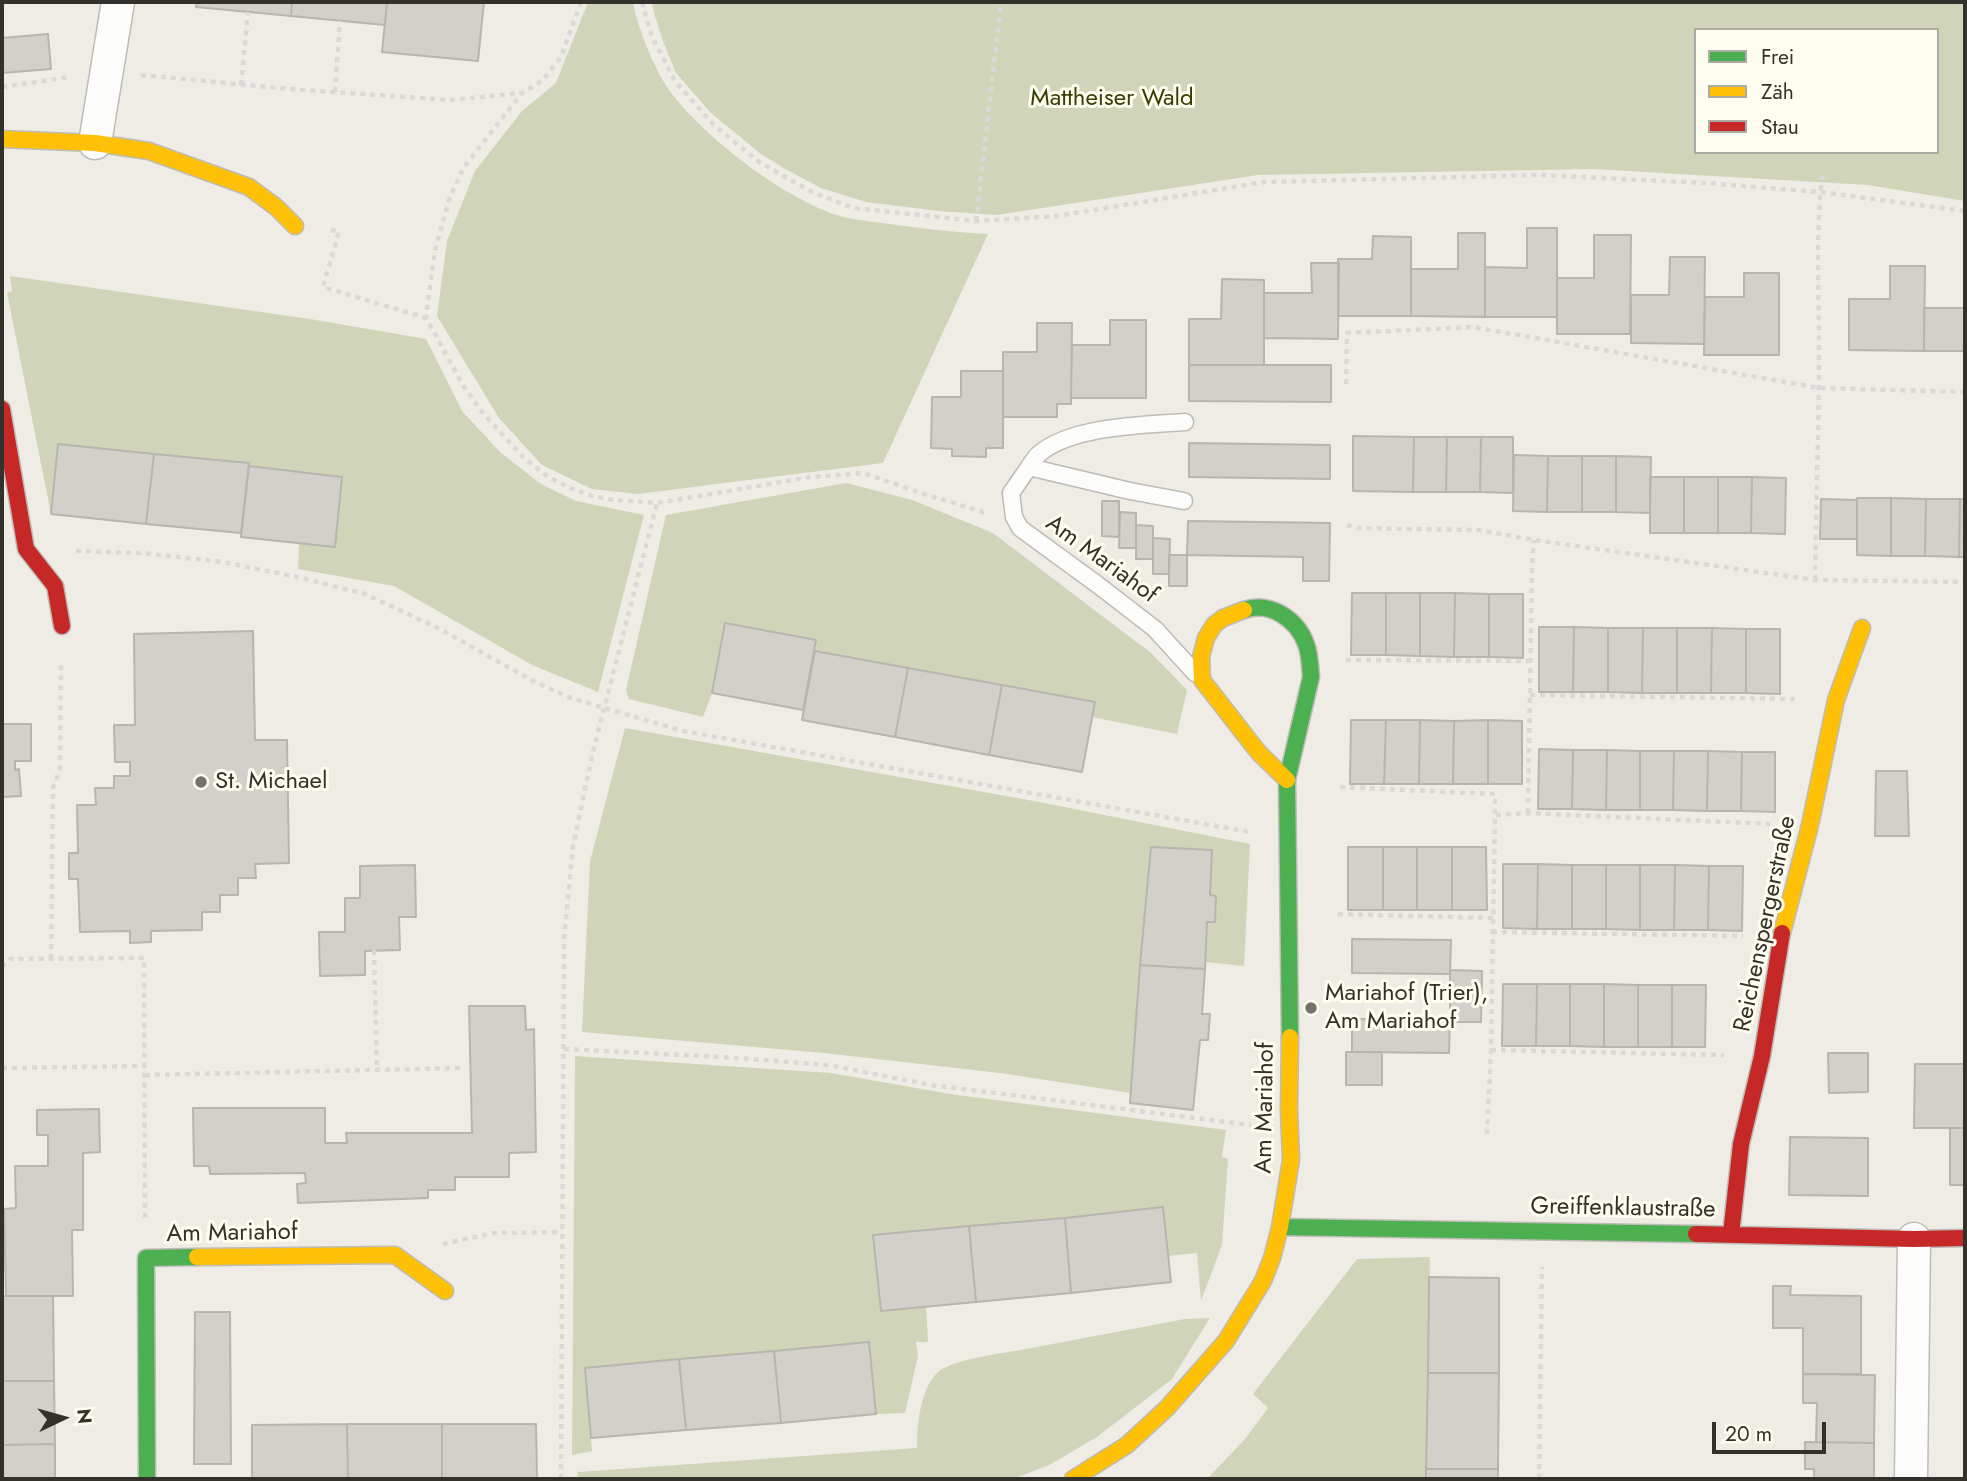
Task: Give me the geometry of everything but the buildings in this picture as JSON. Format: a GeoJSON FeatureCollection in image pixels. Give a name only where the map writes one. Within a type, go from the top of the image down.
{"type":"FeatureCollection","features":[{"type":"Feature","properties":{"kind":"street"},"geometry":{"type":"LineString","coordinates":[[95,143],[118,2]]}},
{"type":"Feature","properties":{"kind":"street"},"geometry":{"type":"LineString","coordinates":[[2,139],[95,143],[149,151],[249,187],[276,207],[295,226]]}},
{"type":"Feature","properties":{"kind":"street"},"geometry":{"type":"LineString","coordinates":[[2,409],[26,549],[55,586],[62,626]]}},
{"type":"Feature","properties":{"kind":"street","name":"Am Mariahof"},"geometry":{"type":"LineString","coordinates":[[1073,1479],[1128,1445],[1167,1408],[1226,1341],[1263,1281],[1280,1227],[1291,1160],[1287,780],[1311,677],[1306,643],[1296,627],[1284,615],[1271,609],[1252,607],[1223,618],[1214,625],[1206,638],[1201,657],[1202,680],[1259,753],[1287,780]]}},
{"type":"Feature","properties":{"kind":"street","name":"Reichenspergerstraße"},"geometry":{"type":"LineString","coordinates":[[1731,1234],[1741,1144],[1762,1056],[1782,934],[1810,825],[1836,700],[1862,628]]}},
{"type":"Feature","properties":{"kind":"street","name":"Greiffenklaustraße"},"geometry":{"type":"LineString","coordinates":[[1280,1227],[1965,1238]]}},
{"type":"Feature","properties":{"kind":"street"},"geometry":{"type":"LineString","coordinates":[[1911,1479],[1914,1239]]}},
{"type":"Feature","properties":{"kind":"street"},"geometry":{"type":"LineString","coordinates":[[395,1255],[445,1291]]}},
{"type":"Feature","properties":{"kind":"street","name":"Am Mariahof"},"geometry":{"type":"LineString","coordinates":[[147,1479],[146,1258],[395,1255]]}},
{"type":"Feature","properties":{"kind":"lane","name":"Am Mariahof"},"geometry":{"type":"LineString","coordinates":[[1185,422],[1122,426],[1071,437],[1037,455],[1011,493],[1013,517],[1020,528],[1155,629],[1202,680]]}},
{"type":"Feature","properties":{"kind":"lane","name":"Am Mariahof"},"geometry":{"type":"LineString","coordinates":[[1029,467],[1184,501]]}},
{"type":"Feature","properties":{"kind":"path"},"geometry":{"type":"LineString","coordinates":[[581,2],[561,57],[542,81],[522,93],[464,167],[450,197],[435,250],[426,318],[458,377],[482,412],[523,457],[547,476],[592,496],[657,503],[811,477],[863,473],[979,509],[1020,528]]}},
{"type":"Feature","properties":{"kind":"path"},"geometry":{"type":"LineString","coordinates":[[642,2],[652,37],[675,81],[714,125],[759,162],[812,192],[853,208],[976,221],[1057,216],[1264,182],[1539,174],[1820,192],[1965,211]]}},
{"type":"Feature","properties":{"kind":"path"},"geometry":{"type":"LineString","coordinates":[[976,221],[1002,2]]}},
{"type":"Feature","properties":{"kind":"path"},"geometry":{"type":"LineString","coordinates":[[241,85],[248,12]]}},
{"type":"Feature","properties":{"kind":"path"},"geometry":{"type":"LineString","coordinates":[[335,92],[340,21]]}},
{"type":"Feature","properties":{"kind":"path"},"geometry":{"type":"LineString","coordinates":[[2,87],[107,71],[241,85],[449,100],[522,93]]}},
{"type":"Feature","properties":{"kind":"path"},"geometry":{"type":"LineString","coordinates":[[1815,580],[1820,192],[1823,170]]}},
{"type":"Feature","properties":{"kind":"path"},"geometry":{"type":"LineString","coordinates":[[295,226],[339,231],[323,287],[426,318]]}},
{"type":"Feature","properties":{"kind":"path"},"geometry":{"type":"LineString","coordinates":[[1346,384],[1347,333],[1473,327],[1819,388],[1965,392]]}},
{"type":"Feature","properties":{"kind":"path"},"geometry":{"type":"LineString","coordinates":[[561,1479],[564,939],[573,846],[657,503]]}},
{"type":"Feature","properties":{"kind":"path"},"geometry":{"type":"LineString","coordinates":[[1347,525],[1358,528],[1479,530],[1815,580],[1965,582]]}},
{"type":"Feature","properties":{"kind":"path"},"geometry":{"type":"LineString","coordinates":[[1528,813],[1534,540]]}},
{"type":"Feature","properties":{"kind":"path"},"geometry":{"type":"LineString","coordinates":[[26,549],[141,553],[223,562],[345,589],[365,594],[405,612],[533,681],[571,698],[683,731],[1255,833]]}},
{"type":"Feature","properties":{"kind":"path"},"geometry":{"type":"LineString","coordinates":[[51,959],[52,788],[60,769],[62,626]]}},
{"type":"Feature","properties":{"kind":"path"},"geometry":{"type":"LineString","coordinates":[[1343,660],[1530,662]]}},
{"type":"Feature","properties":{"kind":"path"},"geometry":{"type":"LineString","coordinates":[[1530,695],[1784,699]]}},
{"type":"Feature","properties":{"kind":"path"},"geometry":{"type":"LineString","coordinates":[[1340,787],[1495,794],[1487,1134]]}},
{"type":"Feature","properties":{"kind":"path"},"geometry":{"type":"LineString","coordinates":[[1495,815],[1528,813],[1768,824]]}},
{"type":"Feature","properties":{"kind":"path"},"geometry":{"type":"LineString","coordinates":[[1338,914],[1494,918]]}},
{"type":"Feature","properties":{"kind":"path"},"geometry":{"type":"LineString","coordinates":[[1492,932],[1742,936]]}},
{"type":"Feature","properties":{"kind":"path"},"geometry":{"type":"LineString","coordinates":[[374,950],[377,1071]]}},
{"type":"Feature","properties":{"kind":"path"},"geometry":{"type":"LineString","coordinates":[[2,967],[10,959],[144,958],[145,1220]]}},
{"type":"Feature","properties":{"kind":"path"},"geometry":{"type":"LineString","coordinates":[[564,1049],[828,1065],[931,1085],[1254,1125]]}},
{"type":"Feature","properties":{"kind":"path"},"geometry":{"type":"LineString","coordinates":[[1491,1050],[1710,1054]]}},
{"type":"Feature","properties":{"kind":"path"},"geometry":{"type":"LineString","coordinates":[[2,1069],[145,1066]]}},
{"type":"Feature","properties":{"kind":"path"},"geometry":{"type":"LineString","coordinates":[[145,1075],[462,1068]]}},
{"type":"Feature","properties":{"kind":"path"},"geometry":{"type":"LineString","coordinates":[[1539,1479],[1541,1230]]}},
{"type":"Feature","properties":{"kind":"path"},"geometry":{"type":"LineString","coordinates":[[395,1255],[493,1233],[561,1232]]}},
{"type":"Feature","properties":{"kind":"green space"},"geometry":{"type":"Polygon","coordinates":[[[588,2],[633,2],[642,36],[653,60],[669,90],[684,108],[723,146],[795,196],[819,208],[850,218],[988,234],[883,463],[638,494],[592,489],[542,465],[499,418],[437,316],[447,241],[475,171],[522,111],[556,83],[588,2]]]}},
{"type":"Feature","properties":{"kind":"green space","name":"Mattheiser Wald"},"geometry":{"type":"Polygon","coordinates":[[[652,2],[1965,2],[1965,201],[1868,185],[1593,169],[1258,175],[997,215],[938,211],[866,202],[821,188],[787,170],[761,154],[711,113],[676,73],[652,2]]]}},
{"type":"Feature","properties":{"kind":"green space"},"geometry":{"type":"Polygon","coordinates":[[[10,276],[310,319],[426,339],[462,411],[500,452],[541,484],[576,501],[644,515],[598,692],[532,665],[394,586],[298,569],[299,543],[335,546],[342,477],[249,466],[249,463],[58,444],[51,514],[7,293],[12,291],[10,276]]]}},
{"type":"Feature","properties":{"kind":"green space"},"geometry":{"type":"Polygon","coordinates":[[[846,483],[912,500],[993,533],[1151,653],[1187,690],[1177,734],[1092,717],[1095,702],[815,651],[816,640],[725,623],[712,693],[703,717],[629,699],[626,690],[666,515],[846,483]]]}},
{"type":"Feature","properties":{"kind":"green space"},"geometry":{"type":"Polygon","coordinates":[[[625,728],[1034,801],[1250,844],[1244,966],[1205,962],[1207,922],[1215,922],[1216,896],[1210,895],[1212,851],[1151,847],[1131,1093],[1000,1073],[824,1053],[582,1032],[590,861],[625,728]]]}},
{"type":"Feature","properties":{"kind":"green space"},"geometry":{"type":"Polygon","coordinates":[[[575,1056],[831,1073],[950,1094],[1226,1130],[1222,1157],[1228,1159],[1222,1245],[1201,1301],[1197,1253],[1167,1256],[1163,1207],[874,1235],[926,1306],[928,1342],[916,1342],[918,1356],[905,1413],[876,1414],[869,1342],[585,1368],[592,1451],[572,1455],[575,1056]]]}},
{"type":"Feature","properties":{"kind":"green space"},"geometry":{"type":"Polygon","coordinates":[[[1430,1257],[1426,1479],[1207,1479],[1245,1439],[1268,1408],[1253,1394],[1357,1259],[1430,1257]]]}},
{"type":"Feature","properties":{"kind":"green space"},"geometry":{"type":"Polygon","coordinates":[[[1210,1318],[1172,1379],[1097,1437],[1049,1465],[1013,1479],[577,1479],[578,1472],[917,1448],[923,1397],[932,1379],[945,1367],[967,1360],[1185,1319],[1210,1318]]]}},
{"type":"Feature","properties":{"kind":"traffic: fast"},"geometry":{"type":"LineString","coordinates":[[1244,610],[1273,610],[1289,620],[1302,635],[1310,660],[1311,677],[1287,780],[1290,1037]]}},
{"type":"Feature","properties":{"kind":"traffic: fast"},"geometry":{"type":"LineString","coordinates":[[1280,1227],[1696,1234]]}},
{"type":"Feature","properties":{"kind":"traffic: fast"},"geometry":{"type":"LineString","coordinates":[[147,1479],[146,1258],[197,1257]]}},
{"type":"Feature","properties":{"kind":"traffic: slow"},"geometry":{"type":"LineString","coordinates":[[2,139],[95,143],[149,151],[249,187],[276,207],[295,226]]}},
{"type":"Feature","properties":{"kind":"traffic: slow"},"geometry":{"type":"LineString","coordinates":[[1244,610],[1223,618],[1214,625],[1206,638],[1201,657],[1202,680],[1259,753],[1287,780]]}},
{"type":"Feature","properties":{"kind":"traffic: slow"},"geometry":{"type":"LineString","coordinates":[[1782,933],[1810,825],[1836,700],[1862,628]]}},
{"type":"Feature","properties":{"kind":"traffic: slow"},"geometry":{"type":"LineString","coordinates":[[1073,1479],[1127,1445],[1167,1408],[1226,1341],[1263,1281],[1280,1227],[1291,1160],[1290,1037]]}},
{"type":"Feature","properties":{"kind":"traffic: slow"},"geometry":{"type":"LineString","coordinates":[[197,1257],[395,1255],[445,1291]]}},
{"type":"Feature","properties":{"kind":"traffic: jam"},"geometry":{"type":"LineString","coordinates":[[2,409],[26,549],[55,586],[62,626]]}},
{"type":"Feature","properties":{"kind":"traffic: jam"},"geometry":{"type":"LineString","coordinates":[[1731,1234],[1741,1144],[1762,1056],[1782,933]]}},
{"type":"Feature","properties":{"kind":"traffic: jam"},"geometry":{"type":"LineString","coordinates":[[1696,1234],[1965,1238]]}},
{"type":"Feature","properties":{"kind":"place","name":"St. Michael"},"geometry":{"type":"Point","coordinates":[201,782]}},
{"type":"Feature","properties":{"kind":"place","name":"Mariahof (Trier), Am Mariahof"},"geometry":{"type":"Point","coordinates":[1311,1008]}}]}
